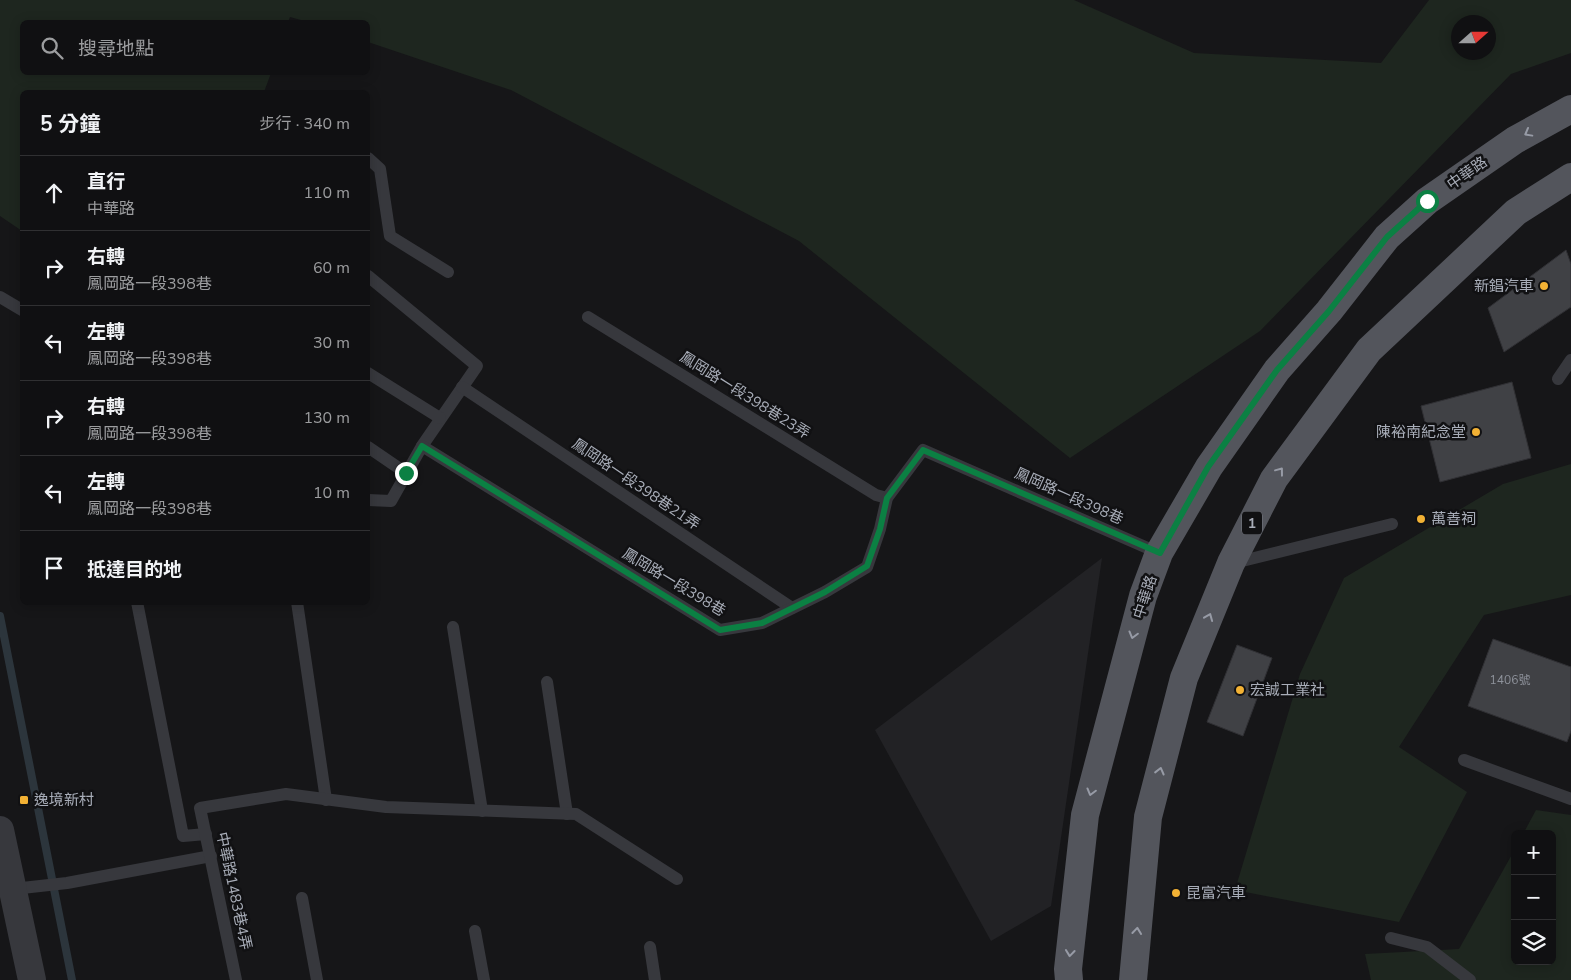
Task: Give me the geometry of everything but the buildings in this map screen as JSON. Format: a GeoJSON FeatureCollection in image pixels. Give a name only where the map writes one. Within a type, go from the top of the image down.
{"type":"FeatureCollection","features":[{"type":"Feature","properties":{"kind":"main road","name":"中華路"},"geometry":{"type":"LineString","coordinates":[[1069,980],[1068,969],[1085,814],[1144,596],[1160,553],[1208,467],[1277,370],[1329,311],[1387,237],[1435,196],[1515,140],[1571,109]]}},
{"type":"Feature","properties":{"kind":"main road","name":"1"},"geometry":{"type":"LineString","coordinates":[[1133,980],[1148,817],[1184,678],[1231,563],[1274,480],[1369,350],[1516,212],[1571,177]]}},
{"type":"Feature","properties":{"kind":"street"},"geometry":{"type":"LineString","coordinates":[[0,830],[32,980]]}},
{"type":"Feature","properties":{"kind":"lane"},"geometry":{"type":"LineString","coordinates":[[370,160],[380,169],[390,236],[448,272]]}},
{"type":"Feature","properties":{"kind":"lane"},"geometry":{"type":"LineString","coordinates":[[370,278],[477,366],[422,446],[391,501],[370,500]]}},
{"type":"Feature","properties":{"kind":"lane"},"geometry":{"type":"LineString","coordinates":[[0,297],[20,309]]}},
{"type":"Feature","properties":{"kind":"lane","name":"鳳岡路一段398巷23弄"},"geometry":{"type":"LineString","coordinates":[[588,317],[876,495],[887,498]]}},
{"type":"Feature","properties":{"kind":"lane"},"geometry":{"type":"LineString","coordinates":[[1558,379],[1571,360]]}},
{"type":"Feature","properties":{"kind":"lane"},"geometry":{"type":"LineString","coordinates":[[370,373],[440,418]]}},
{"type":"Feature","properties":{"kind":"lane","name":"鳳岡路一段398巷21弄"},"geometry":{"type":"LineString","coordinates":[[462,387],[792,608]]}},
{"type":"Feature","properties":{"kind":"lane","name":"鳳岡路一段398巷"},"geometry":{"type":"LineString","coordinates":[[422,446],[720,630],[762,623],[825,592],[867,566],[880,529],[887,498],[923,450],[1160,553]]}},
{"type":"Feature","properties":{"kind":"lane"},"geometry":{"type":"LineString","coordinates":[[370,448],[406,473]]}},
{"type":"Feature","properties":{"kind":"lane"},"geometry":{"type":"LineString","coordinates":[[1231,563],[1392,524]]}},
{"type":"Feature","properties":{"kind":"lane"},"geometry":{"type":"LineString","coordinates":[[138,605],[183,836],[206,834]]}},
{"type":"Feature","properties":{"kind":"lane"},"geometry":{"type":"LineString","coordinates":[[297,605],[326,800],[386,808],[576,814],[677,879]]}},
{"type":"Feature","properties":{"kind":"lane"},"geometry":{"type":"LineString","coordinates":[[454,627],[482,811]]}},
{"type":"Feature","properties":{"kind":"lane"},"geometry":{"type":"LineString","coordinates":[[547,682],[567,814]]}},
{"type":"Feature","properties":{"kind":"lane"},"geometry":{"type":"LineString","coordinates":[[1464,760],[1571,799]]}},
{"type":"Feature","properties":{"kind":"lane","name":"中華路1483巷4弄"},"geometry":{"type":"LineString","coordinates":[[236,980],[200,808],[286,794],[326,800]]}},
{"type":"Feature","properties":{"kind":"lane"},"geometry":{"type":"LineString","coordinates":[[13,889],[66,883],[211,856]]}},
{"type":"Feature","properties":{"kind":"lane"},"geometry":{"type":"LineString","coordinates":[[302,898],[317,980]]}},
{"type":"Feature","properties":{"kind":"lane"},"geometry":{"type":"LineString","coordinates":[[475,931],[484,980]]}},
{"type":"Feature","properties":{"kind":"lane"},"geometry":{"type":"LineString","coordinates":[[1391,938],[1427,947],[1470,980]]}},
{"type":"Feature","properties":{"kind":"lane"},"geometry":{"type":"LineString","coordinates":[[650,947],[655,980]]}},
{"type":"Feature","properties":{"kind":"shaded area"},"geometry":{"type":"Polygon","coordinates":[[[0,0],[1074,0],[1194,53],[1381,63],[1429,0],[1571,0],[1571,53],[1511,74],[1260,331],[1070,458],[799,241],[511,90],[370,43],[370,20],[301,20],[290,17],[289,20],[20,20],[20,75],[270,75],[265,90],[20,90],[20,230],[0,216],[0,0]]]}},
{"type":"Feature","properties":{"kind":"shaded area"},"geometry":{"type":"Polygon","coordinates":[[[1571,464],[1571,595],[1484,615],[1399,747],[1467,792],[1399,922],[1235,890],[1300,674],[1344,578],[1503,484],[1571,464]]]}},
{"type":"Feature","properties":{"kind":"shaded area"},"geometry":{"type":"Polygon","coordinates":[[[1102,558],[1051,906],[991,941],[875,730],[1102,558]]]}},
{"type":"Feature","properties":{"kind":"shaded area"},"geometry":{"type":"Polygon","coordinates":[[[1536,810],[1571,815],[1571,980],[1371,980],[1365,954],[1459,949],[1511,856],[1511,965],[1556,965],[1556,830],[1525,830],[1536,810]]]}},
{"type":"Feature","properties":{"kind":"waterway"},"geometry":{"type":"LineString","coordinates":[[0,616],[72,980]]}},
{"type":"Feature","properties":{"kind":"place","name":"新錩汽車"},"geometry":{"type":"Point","coordinates":[1544,286]}},
{"type":"Feature","properties":{"kind":"place","name":"陳裕南紀念堂"},"geometry":{"type":"Point","coordinates":[1476,432]}},
{"type":"Feature","properties":{"kind":"place","name":"萬善祠"},"geometry":{"type":"Point","coordinates":[1421,519]}},
{"type":"Feature","properties":{"kind":"place","name":"宏誠工業社"},"geometry":{"type":"Point","coordinates":[1240,690]}},
{"type":"Feature","properties":{"kind":"place","name":"逸境新村"},"geometry":{"type":"Point","coordinates":[24,800]}},
{"type":"Feature","properties":{"kind":"place","name":"昆富汽車"},"geometry":{"type":"Point","coordinates":[1176,893]}},
{"type":"Feature","properties":{"kind":"route"},"geometry":{"type":"LineString","coordinates":[[406,473],[422,446],[720,630],[762,623],[825,592],[867,566],[880,529],[887,498],[923,450],[1160,553],[1208,467],[1277,370],[1329,311],[1387,237],[1427,201]]}}]}
